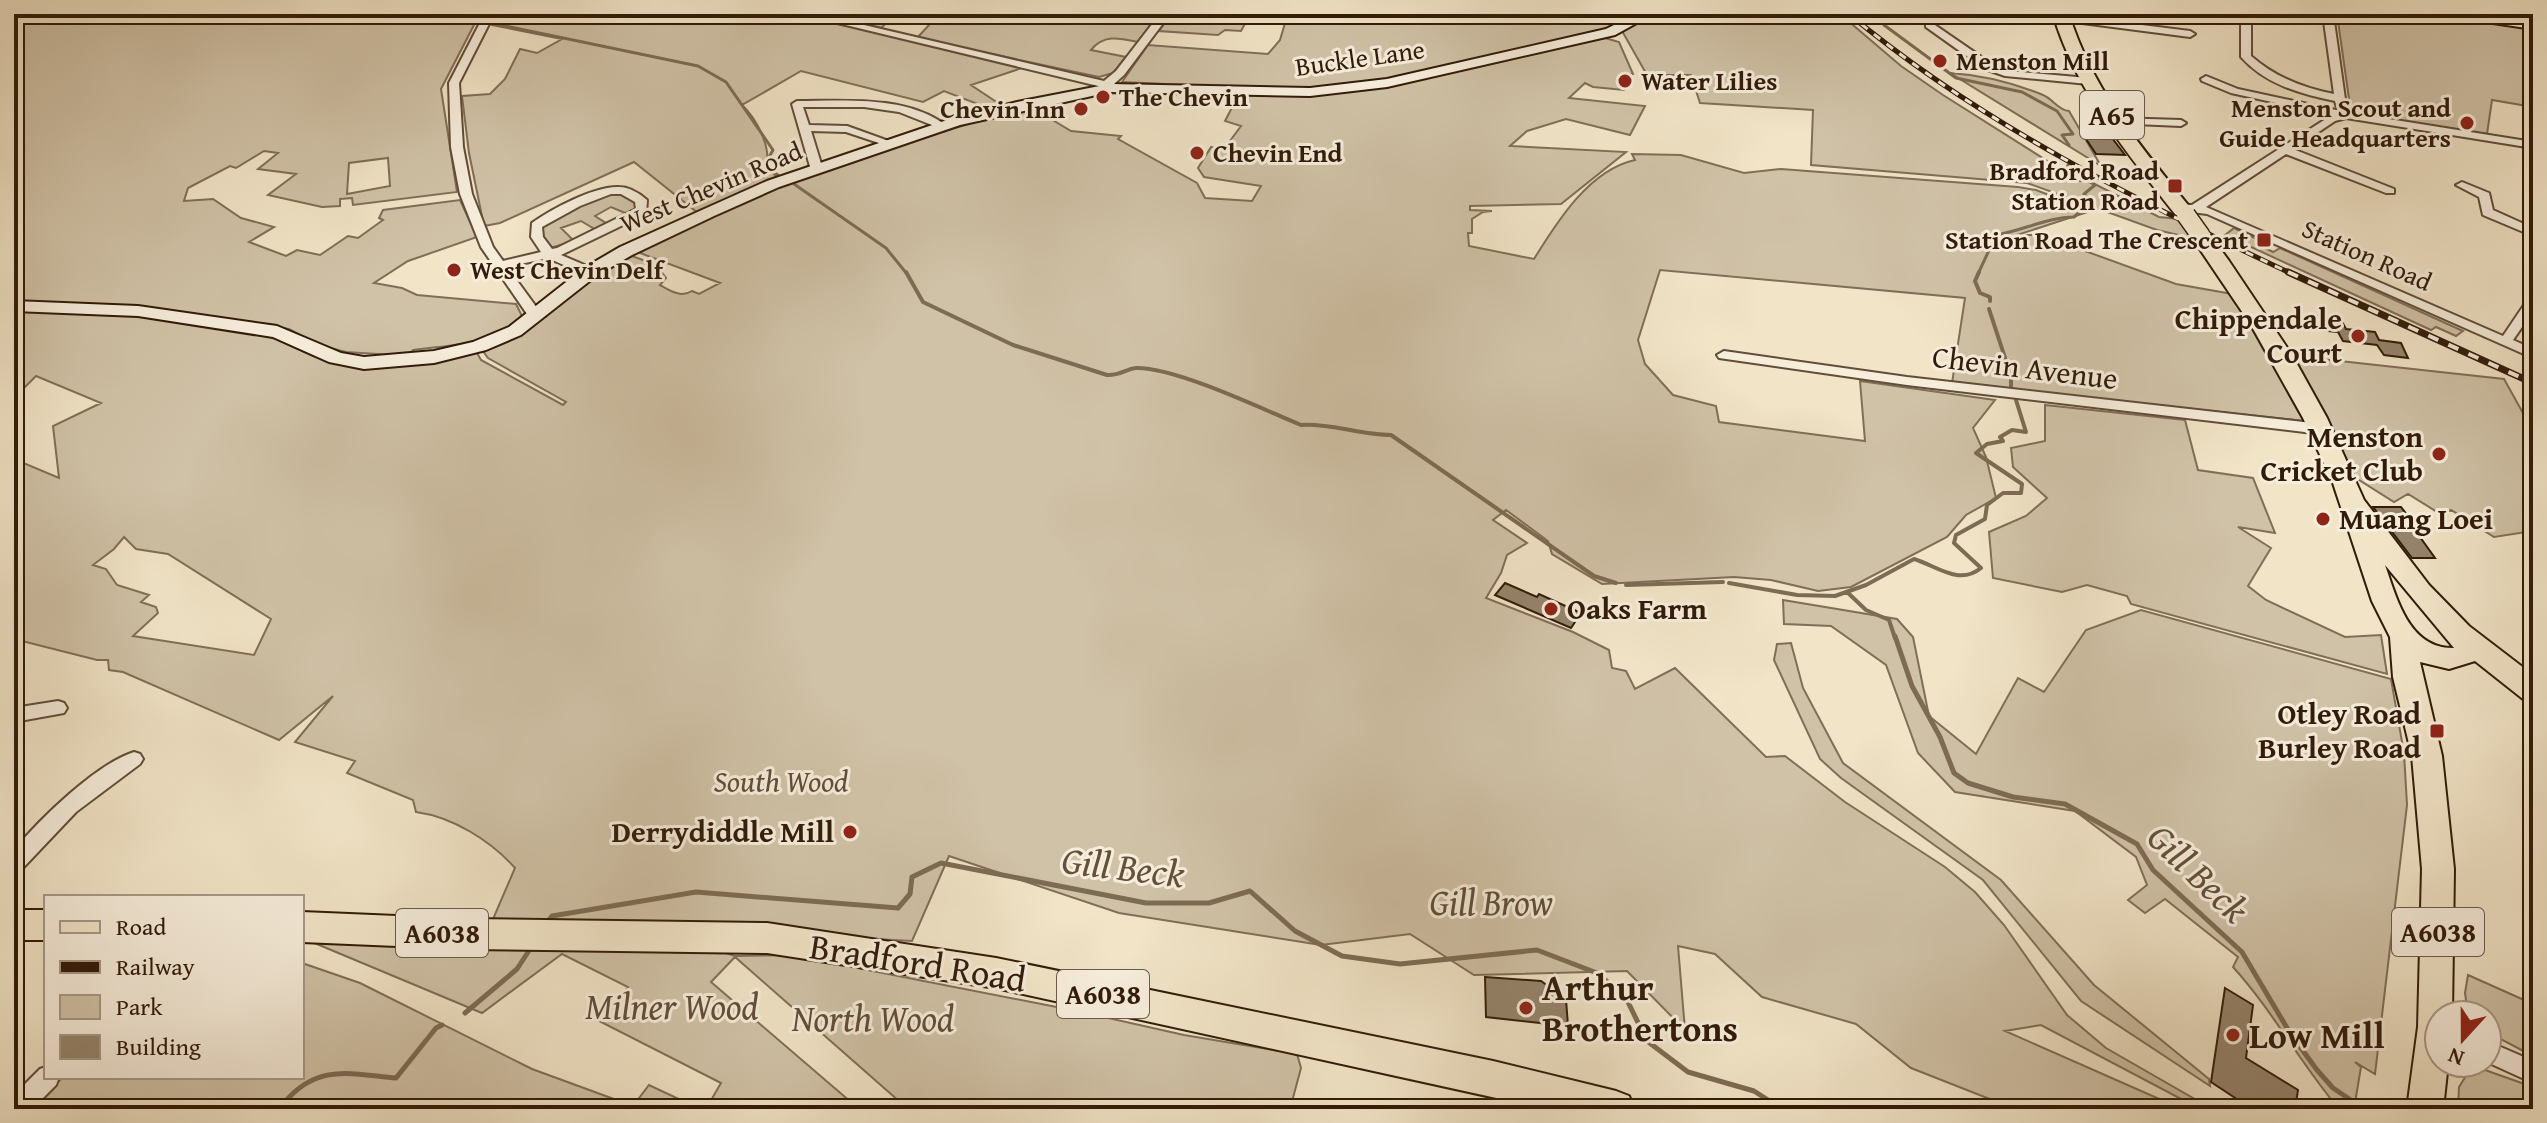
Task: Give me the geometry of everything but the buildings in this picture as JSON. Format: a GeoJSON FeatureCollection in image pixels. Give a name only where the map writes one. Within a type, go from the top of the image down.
{"type":"FeatureCollection","features":[{"type":"Feature","properties":{"kind":"main road","name":"A65"},"geometry":{"type":"LineString","coordinates":[[2062,16],[2075,58],[2088,81],[2187,210],[2201,236],[2262,322],[2321,429],[2352,502],[2383,590],[2403,633]]}},
{"type":"Feature","properties":{"kind":"main road","name":"A65"},"geometry":{"type":"LineString","coordinates":[[2352,502],[2450,642]]}},
{"type":"Feature","properties":{"kind":"main road"},"geometry":{"type":"LineString","coordinates":[[2450,642],[2417,648],[2403,633],[2403,620],[2409,616],[2450,642],[2489,668],[2528,688]]}},
{"type":"Feature","properties":{"kind":"main road","name":"A6038"},"geometry":{"type":"LineString","coordinates":[[2403,633],[2407,649],[2406,672],[2427,756],[2438,869],[2437,999]]}},
{"type":"Feature","properties":{"kind":"main road","name":"A6038"},"geometry":{"type":"LineString","coordinates":[[2414,697],[2419,665],[2450,642]]}},
{"type":"Feature","properties":{"kind":"main road"},"geometry":{"type":"LineString","coordinates":[[14,925],[44,925]]}},
{"type":"Feature","properties":{"kind":"main road","name":"Bradford Road"},"geometry":{"type":"LineString","coordinates":[[304,927],[468,934],[767,938],[1012,976],[1493,1078],[1616,1109]]}},
{"type":"Feature","properties":{"kind":"main road","name":"A6038"},"geometry":{"type":"LineString","coordinates":[[2425,1109],[2429,1079]]}},
{"type":"Feature","properties":{"kind":"street"},"geometry":{"type":"LineString","coordinates":[[453,14],[488,15],[454,83],[454,107],[466,194],[487,247],[532,311],[540,313]]}},
{"type":"Feature","properties":{"kind":"street"},"geometry":{"type":"LineString","coordinates":[[805,14],[1113,85],[1165,14]]}},
{"type":"Feature","properties":{"kind":"street","name":"Buckle Lane"},"geometry":{"type":"LineString","coordinates":[[1113,85],[1288,92],[1340,90],[1387,83],[1589,38],[1610,32],[1646,14]]}},
{"type":"Feature","properties":{"kind":"street"},"geometry":{"type":"LineString","coordinates":[[2208,14],[2246,18],[2246,57],[2256,67],[2292,86],[2338,98]]}},
{"type":"Feature","properties":{"kind":"street"},"geometry":{"type":"LineString","coordinates":[[2328,14],[2338,98],[2345,115]]}},
{"type":"Feature","properties":{"kind":"street"},"geometry":{"type":"LineString","coordinates":[[2459,14],[2533,25]]}},
{"type":"Feature","properties":{"kind":"street"},"geometry":{"type":"LineString","coordinates":[[2062,16],[2190,34]]}},
{"type":"Feature","properties":{"kind":"street"},"geometry":{"type":"LineString","coordinates":[[1929,25],[1989,67],[2009,74],[2088,81]]}},
{"type":"Feature","properties":{"kind":"street"},"geometry":{"type":"LineString","coordinates":[[2206,79],[2235,91],[2345,115],[2533,145]]}},
{"type":"Feature","properties":{"kind":"street","name":"West Chevin Road"},"geometry":{"type":"LineString","coordinates":[[14,306],[138,311],[277,332],[336,358],[364,363],[457,352],[515,331],[590,272],[626,251],[773,184],[942,126],[1113,85]]}},
{"type":"Feature","properties":{"kind":"street"},"geometry":{"type":"LineString","coordinates":[[817,170],[797,104],[864,104],[901,109],[942,126]]}},
{"type":"Feature","properties":{"kind":"street"},"geometry":{"type":"LineString","coordinates":[[2187,210],[2331,119],[2345,115]]}},
{"type":"Feature","properties":{"kind":"street"},"geometry":{"type":"LineString","coordinates":[[2116,121],[2181,123]]}},
{"type":"Feature","properties":{"kind":"street"},"geometry":{"type":"LineString","coordinates":[[805,128],[847,129],[891,144]]}},
{"type":"Feature","properties":{"kind":"street"},"geometry":{"type":"LineString","coordinates":[[2286,150],[2380,190]]}},
{"type":"Feature","properties":{"kind":"street"},"geometry":{"type":"LineString","coordinates":[[2462,185],[2485,195],[2487,212],[2495,218],[2533,232]]}},
{"type":"Feature","properties":{"kind":"street"},"geometry":{"type":"LineString","coordinates":[[500,265],[546,253],[561,251],[642,211],[641,200],[615,190],[538,223],[535,232],[546,253],[590,272]]}},
{"type":"Feature","properties":{"kind":"street","name":"Station Road"},"geometry":{"type":"LineString","coordinates":[[2187,210],[2219,215],[2533,354]]}},
{"type":"Feature","properties":{"kind":"street"},"geometry":{"type":"LineString","coordinates":[[2505,342],[2533,302]]}},
{"type":"Feature","properties":{"kind":"street","name":"Chevin Avenue"},"geometry":{"type":"LineString","coordinates":[[1724,355],[1907,381],[2321,429]]}},
{"type":"Feature","properties":{"kind":"street"},"geometry":{"type":"LineString","coordinates":[[14,715],[58,708]]}},
{"type":"Feature","properties":{"kind":"street"},"geometry":{"type":"LineString","coordinates":[[14,864],[30,844],[79,799],[134,759]]}},
{"type":"Feature","properties":{"kind":"street"},"geometry":{"type":"LineString","coordinates":[[2503,1058],[2533,1072]]}},
{"type":"Feature","properties":{"kind":"street"},"geometry":{"type":"LineString","coordinates":[[16,1109],[46,1079]]}},
{"type":"Feature","properties":{"kind":"green space"},"geometry":{"type":"Polygon","coordinates":[[[14,14],[432,14],[475,23],[441,89],[457,192],[353,205],[352,198],[340,199],[340,206],[322,207],[268,195],[296,174],[258,169],[278,153],[264,151],[236,168],[230,166],[188,188],[184,201],[213,199],[241,218],[274,227],[249,242],[286,256],[297,250],[320,255],[348,236],[358,238],[383,220],[379,218],[383,210],[460,200],[477,237],[408,261],[374,283],[402,288],[417,295],[516,304],[523,318],[512,327],[486,339],[413,350],[409,356],[346,352],[319,345],[289,329],[190,314],[14,301],[14,14]],[[388,158],[349,163],[347,194],[390,186],[388,158]]]}},
{"type":"Feature","properties":{"kind":"green space"},"geometry":{"type":"Polygon","coordinates":[[[501,14],[796,14],[1025,67],[971,85],[1001,105],[988,108],[944,91],[923,102],[801,71],[742,105],[762,133],[767,151],[766,167],[777,177],[698,213],[634,162],[500,223],[484,226],[469,153],[462,96],[490,94],[505,79],[520,49],[537,53],[562,39],[492,25],[501,14]]]}},
{"type":"Feature","properties":{"kind":"green space"},"geometry":{"type":"Polygon","coordinates":[[[822,14],[1158,14],[1138,42],[1107,39],[1091,50],[1126,57],[1113,73],[1099,77],[917,38],[930,24],[890,20],[881,28],[822,14]]]}},
{"type":"Feature","properties":{"kind":"green space"},"geometry":{"type":"Polygon","coordinates":[[[1171,14],[1641,14],[1608,30],[1586,36],[1388,81],[1295,90],[1122,82],[1148,45],[1268,54],[1280,40],[1285,23],[1247,20],[1241,31],[1225,30],[1218,35],[1159,31],[1171,14]]]}},
{"type":"Feature","properties":{"kind":"green space"},"geometry":{"type":"Polygon","coordinates":[[[1656,14],[1840,14],[1901,66],[2079,181],[2089,181],[2159,217],[2179,219],[2190,234],[2187,237],[2157,230],[2027,183],[1811,165],[1813,110],[1700,103],[1691,75],[1647,75],[1622,31],[1656,14]]]}},
{"type":"Feature","properties":{"kind":"green space"},"geometry":{"type":"Polygon","coordinates":[[[2337,14],[2444,14],[2533,28],[2533,107],[2492,100],[2487,134],[2351,113],[2337,14]]]}},
{"type":"Feature","properties":{"kind":"green space"},"geometry":{"type":"Polygon","coordinates":[[[1605,38],[1619,42],[1633,74],[1622,75],[1629,78],[1624,90],[1593,87],[1585,83],[1569,98],[1645,106],[1630,135],[1566,119],[1527,131],[1510,146],[1626,152],[1561,204],[1470,206],[1470,210],[1492,211],[1483,212],[1472,219],[1472,233],[1468,233],[1469,246],[1534,259],[1576,199],[1603,174],[1635,160],[1632,154],[1681,155],[1744,173],[1781,169],[2036,190],[2091,211],[2017,235],[2041,235],[2176,284],[2232,294],[2305,421],[1952,383],[1965,298],[1660,270],[1638,340],[1645,364],[1673,395],[1716,406],[1719,422],[1865,441],[1860,381],[1995,400],[1973,428],[1986,457],[1996,498],[1966,515],[1947,537],[1851,587],[1818,591],[1771,580],[1734,577],[1602,584],[1552,554],[1548,541],[1506,510],[1493,520],[1527,543],[1507,555],[1501,573],[1486,598],[1573,632],[1609,650],[1612,668],[1626,671],[1635,689],[1675,668],[1766,757],[1785,756],[1845,802],[1945,867],[1975,892],[2004,925],[2067,1015],[2106,1048],[2212,1109],[2200,1109],[2041,1025],[2005,1031],[2182,1109],[2015,1109],[1911,1068],[1856,1024],[1762,997],[1715,954],[1678,946],[1685,1030],[1627,971],[1474,975],[1410,934],[1321,945],[1119,913],[949,856],[912,941],[493,919],[515,868],[505,858],[457,825],[416,812],[413,800],[347,773],[355,761],[295,742],[333,696],[279,740],[123,672],[109,670],[108,660],[14,639],[14,459],[59,478],[53,426],[101,403],[36,376],[14,398],[14,311],[139,314],[270,336],[313,356],[342,364],[476,351],[481,360],[563,405],[566,402],[488,358],[482,350],[586,279],[632,256],[646,261],[649,267],[657,266],[666,278],[660,285],[676,293],[692,291],[699,294],[720,283],[640,253],[703,217],[773,189],[924,138],[1031,107],[1071,131],[1121,136],[1118,139],[1197,183],[1205,198],[1252,201],[1261,186],[1204,177],[1198,168],[1211,147],[1224,149],[1241,126],[1225,121],[1239,94],[1286,95],[1378,87],[1605,38]],[[124,537],[93,565],[106,569],[117,585],[149,595],[141,602],[156,607],[158,613],[133,636],[254,655],[271,619],[168,554],[136,549],[124,537]]]}},
{"type":"Feature","properties":{"kind":"green space"},"geometry":{"type":"Polygon","coordinates":[[[1950,73],[1998,80],[2047,97],[2069,111],[2101,166],[1950,73]]]}},
{"type":"Feature","properties":{"kind":"green space"},"geometry":{"type":"Polygon","coordinates":[[[609,193],[627,196],[638,207],[630,215],[611,207],[595,216],[609,225],[598,231],[581,221],[561,228],[574,241],[547,249],[540,231],[543,223],[609,193]]]}},
{"type":"Feature","properties":{"kind":"green space"},"geometry":{"type":"Polygon","coordinates":[[[2234,228],[2261,241],[2257,244],[2273,252],[2280,248],[2463,331],[2456,336],[2436,327],[2431,330],[2225,235],[2234,228]]]}},
{"type":"Feature","properties":{"kind":"green space","name":"Menston Cricket Club"},"geometry":{"type":"Polygon","coordinates":[[[2294,356],[2504,379],[2533,431],[2533,531],[2494,537],[2451,510],[2442,515],[2408,494],[2394,502],[2356,478],[2294,356]]]}},
{"type":"Feature","properties":{"kind":"green space"},"geometry":{"type":"Polygon","coordinates":[[[2045,405],[2185,420],[2198,470],[2253,478],[2275,533],[2238,527],[2271,548],[2248,586],[2266,600],[2345,637],[2381,635],[2387,674],[2131,604],[2127,596],[2087,585],[2062,592],[1993,578],[1989,532],[2026,516],[2047,498],[2013,467],[2011,448],[2045,441],[2045,405]]]}},
{"type":"Feature","properties":{"kind":"green space"},"geometry":{"type":"Polygon","coordinates":[[[1783,600],[1897,619],[1913,637],[1929,716],[1976,754],[2018,678],[2044,692],[2086,630],[2141,610],[2391,679],[2404,753],[2407,805],[2375,1074],[2355,1062],[2361,1067],[2354,1109],[2339,1109],[2325,1091],[2233,967],[2238,957],[2165,899],[2145,913],[2128,900],[2147,885],[2136,857],[2075,811],[1955,792],[1918,753],[1886,665],[1831,626],[1784,624],[1783,600]]]}},
{"type":"Feature","properties":{"kind":"green space"},"geometry":{"type":"Polygon","coordinates":[[[1791,643],[1803,688],[1843,763],[2001,880],[2094,985],[2209,1079],[2210,1086],[2081,1001],[1983,880],[1841,778],[1820,759],[1774,660],[1777,644],[1791,643]]]}},
{"type":"Feature","properties":{"kind":"green space"},"geometry":{"type":"Polygon","coordinates":[[[312,942],[696,943],[735,956],[791,955],[1184,1035],[1297,1054],[1301,1068],[1290,1109],[908,1109],[735,957],[711,982],[859,1109],[706,1109],[721,1083],[599,1021],[628,987],[562,954],[482,1013],[312,942]]]}},
{"type":"Feature","properties":{"kind":"green space"},"geometry":{"type":"Polygon","coordinates":[[[304,964],[360,983],[532,1069],[633,1106],[649,1085],[700,1109],[31,1109],[61,1079],[304,1079],[304,964]]]}},
{"type":"Feature","properties":{"kind":"green space"},"geometry":{"type":"Polygon","coordinates":[[[2468,975],[2533,1004],[2533,1056],[2503,1040],[2503,999],[2466,999],[2468,975]]]}},
{"type":"Feature","properties":{"kind":"green space"},"geometry":{"type":"Polygon","coordinates":[[[2503,1076],[2533,1087],[2533,1109],[2458,1109],[2459,1087],[2464,1079],[2503,1079],[2503,1076]]]}},
{"type":"Feature","properties":{"kind":"waterway"},"geometry":{"type":"LineString","coordinates":[[497,14],[491,23],[698,66],[726,82],[773,150],[765,164],[780,177]]}},
{"type":"Feature","properties":{"kind":"waterway"},"geometry":{"type":"LineString","coordinates":[[1878,14],[1884,25],[1956,78],[2022,92],[2057,111],[2073,134],[2062,135],[2069,145]]}},
{"type":"Feature","properties":{"kind":"waterway"},"geometry":{"type":"LineString","coordinates":[[1978,274],[1996,235],[2054,219],[2074,217],[2087,206],[2089,199],[2084,194],[2095,185],[2067,168],[2068,165]]}},
{"type":"Feature","properties":{"kind":"waterway"},"geometry":{"type":"LineString","coordinates":[[794,184],[886,248],[907,274]]}},
{"type":"Feature","properties":{"kind":"waterway"},"geometry":{"type":"LineString","coordinates":[[906,272],[923,302],[1013,345],[1107,375],[1136,368],[1173,374],[1301,425],[1391,435],[1594,576],[1616,583]]}},
{"type":"Feature","properties":{"kind":"waterway"},"geometry":{"type":"LineString","coordinates":[[1979,272],[1975,281],[1980,293],[1990,297],[1990,301]]}},
{"type":"Feature","properties":{"kind":"waterway"},"geometry":{"type":"LineString","coordinates":[[1989,309],[2011,376],[2011,387]]}},
{"type":"Feature","properties":{"kind":"waterway"},"geometry":{"type":"LineString","coordinates":[[1729,583],[1797,595],[1835,596],[1866,585],[1914,559],[1956,575],[1973,573],[1981,568],[1954,543],[1956,535],[1985,519],[1987,505],[2003,493],[2021,493],[2022,484],[1976,453],[1987,444],[2003,441],[2000,437],[2012,430],[2026,432],[2016,400]]}},
{"type":"Feature","properties":{"kind":"waterway"},"geometry":{"type":"LineString","coordinates":[[1626,585],[1723,582]]}},
{"type":"Feature","properties":{"kind":"waterway","name":"Gill Beck"},"geometry":{"type":"LineString","coordinates":[[1847,592],[1866,610],[1889,620],[1895,638]]}},
{"type":"Feature","properties":{"kind":"waterway","name":"Gill Beck"},"geometry":{"type":"LineString","coordinates":[[1895,636],[1912,686],[1940,737],[1954,773],[1968,783],[2013,797],[2065,804],[2137,844],[2153,870],[2242,952],[2290,1033],[2317,1070],[2333,1088],[2364,1109]]}},
{"type":"Feature","properties":{"kind":"waterway","name":"Gill Beck"},"geometry":{"type":"LineString","coordinates":[[549,920],[552,916],[696,892],[898,908],[910,894],[912,877],[941,863],[1146,903],[1209,903],[1250,891],[1295,931],[1342,956],[1400,964],[1537,950],[1597,973],[1626,998],[1647,1041],[1688,1072],[1754,1091],[1782,1109]]}},
{"type":"Feature","properties":{"kind":"waterway","name":"Gill Beck"},"geometry":{"type":"LineString","coordinates":[[465,1013],[517,969],[532,946]]}},
{"type":"Feature","properties":{"kind":"waterway","name":"Gill Beck"},"geometry":{"type":"LineString","coordinates":[[291,1109],[284,1103],[296,1090],[322,1076],[349,1074],[396,1078],[436,1028],[442,1025]]}},
{"type":"Feature","properties":{"kind":"railway"},"geometry":{"type":"LineString","coordinates":[[1849,14],[1952,91],[2062,158],[2292,274]]}},
{"type":"Feature","properties":{"kind":"railway"},"geometry":{"type":"LineString","coordinates":[[2288,272],[2533,383]]}},
{"type":"Feature","properties":{"kind":"place","name":"Menston Mill"},"geometry":{"type":"Point","coordinates":[1940,61]}},
{"type":"Feature","properties":{"kind":"place","name":"Water Lilies"},"geometry":{"type":"Point","coordinates":[1625,81]}},
{"type":"Feature","properties":{"kind":"place","name":"The Chevin"},"geometry":{"type":"Point","coordinates":[1103,97]}},
{"type":"Feature","properties":{"kind":"place","name":"Chevin Inn"},"geometry":{"type":"Point","coordinates":[1081,109]}},
{"type":"Feature","properties":{"kind":"place","name":"Menston Scout and Guide Headquarters"},"geometry":{"type":"Point","coordinates":[2467,123]}},
{"type":"Feature","properties":{"kind":"place","name":"Chevin End"},"geometry":{"type":"Point","coordinates":[1197,153]}},
{"type":"Feature","properties":{"kind":"place","name":"Bradford Road Station Road"},"geometry":{"type":"Point","coordinates":[2175,186]}},
{"type":"Feature","properties":{"kind":"place","name":"Station Road The Crescent"},"geometry":{"type":"Point","coordinates":[2264,240]}},
{"type":"Feature","properties":{"kind":"place","name":"West Chevin Delf"},"geometry":{"type":"Point","coordinates":[454,270]}},
{"type":"Feature","properties":{"kind":"place","name":"Chippendale Court"},"geometry":{"type":"Point","coordinates":[2358,336]}},
{"type":"Feature","properties":{"kind":"place","name":"Menston Cricket Club"},"geometry":{"type":"Point","coordinates":[2439,454]}},
{"type":"Feature","properties":{"kind":"place","name":"Muang Loei"},"geometry":{"type":"Point","coordinates":[2323,519]}},
{"type":"Feature","properties":{"kind":"place","name":"Oaks Farm"},"geometry":{"type":"Point","coordinates":[1551,609]}},
{"type":"Feature","properties":{"kind":"place","name":"Otley Road Burley Road"},"geometry":{"type":"Point","coordinates":[2437,731]}},
{"type":"Feature","properties":{"kind":"place","name":"Derrydiddle Mill"},"geometry":{"type":"Point","coordinates":[850,832]}},
{"type":"Feature","properties":{"kind":"place","name":"Arthur Brothertons"},"geometry":{"type":"Point","coordinates":[1526,1008]}},
{"type":"Feature","properties":{"kind":"place","name":"Low Mill"},"geometry":{"type":"Point","coordinates":[2233,1035]}},
{"type":"Feature","properties":{"kind":"park label","name":"South Wood"},"geometry":{"type":"Point","coordinates":[781,782]}},
{"type":"Feature","properties":{"kind":"park label","name":"Gill Brow"},"geometry":{"type":"Point","coordinates":[1491,902]}},
{"type":"Feature","properties":{"kind":"park label","name":"Milner Wood"},"geometry":{"type":"Point","coordinates":[672,1006]}},
{"type":"Feature","properties":{"kind":"park label","name":"North Wood"},"geometry":{"type":"Point","coordinates":[873,1018]}}]}
